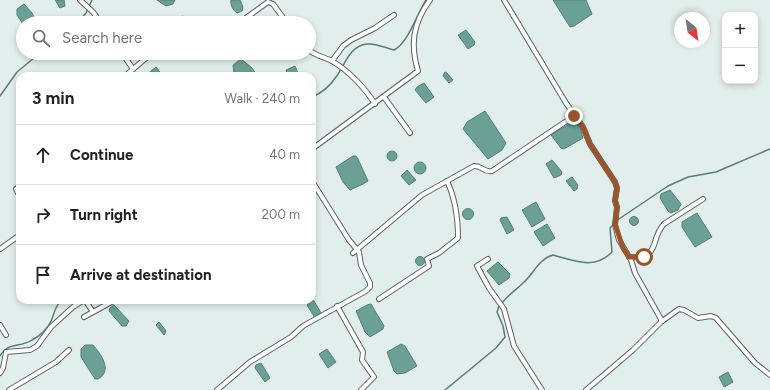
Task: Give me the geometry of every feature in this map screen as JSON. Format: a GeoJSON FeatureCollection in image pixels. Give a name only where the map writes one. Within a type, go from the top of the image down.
{"type":"FeatureCollection","features":[{"type":"Feature","properties":{"kind":"street"},"geometry":{"type":"LineString","coordinates":[[80,0],[96,16]]}},
{"type":"Feature","properties":{"kind":"street"},"geometry":{"type":"LineString","coordinates":[[316,146],[418,71],[413,52],[413,34],[430,0]]}},
{"type":"Feature","properties":{"kind":"street"},"geometry":{"type":"LineString","coordinates":[[504,0],[574,116],[583,127],[590,144],[615,182],[617,188],[615,200],[617,207],[615,224],[623,248],[662,321]]}},
{"type":"Feature","properties":{"kind":"street"},"geometry":{"type":"LineString","coordinates":[[248,16],[264,3],[270,2],[272,2],[283,16]]}},
{"type":"Feature","properties":{"kind":"street"},"geometry":{"type":"LineString","coordinates":[[332,61],[343,46],[350,40],[375,28],[394,15]]}},
{"type":"Feature","properties":{"kind":"street"},"geometry":{"type":"LineString","coordinates":[[316,56],[332,61],[358,82],[375,104]]}},
{"type":"Feature","properties":{"kind":"street"},"geometry":{"type":"LineString","coordinates":[[127,60],[133,69]]}},
{"type":"Feature","properties":{"kind":"street"},"geometry":{"type":"LineString","coordinates":[[130,72],[144,60]]}},
{"type":"Feature","properties":{"kind":"street"},"geometry":{"type":"LineString","coordinates":[[384,97],[410,133]]}},
{"type":"Feature","properties":{"kind":"street"},"geometry":{"type":"LineString","coordinates":[[353,253],[416,198],[474,166],[479,166],[487,171],[492,171],[574,116]]}},
{"type":"Feature","properties":{"kind":"street"},"geometry":{"type":"LineString","coordinates":[[378,299],[429,266],[427,259],[440,253],[458,238],[454,198],[447,181]]}},
{"type":"Feature","properties":{"kind":"street"},"geometry":{"type":"LineString","coordinates":[[216,390],[250,362],[337,306],[366,291],[371,285],[361,265],[357,250],[349,240],[316,187]]}},
{"type":"Feature","properties":{"kind":"street"},"geometry":{"type":"LineString","coordinates":[[629,257],[641,258],[647,255],[656,242],[660,228],[703,199]]}},
{"type":"Feature","properties":{"kind":"street"},"geometry":{"type":"LineString","coordinates":[[0,249],[16,238]]}},
{"type":"Feature","properties":{"kind":"street"},"geometry":{"type":"LineString","coordinates":[[488,259],[477,266],[488,288],[504,309],[514,346],[542,390]]}},
{"type":"Feature","properties":{"kind":"street"},"geometry":{"type":"LineString","coordinates":[[0,373],[3,368],[6,352],[30,350],[37,346],[51,328],[78,304]]}},
{"type":"Feature","properties":{"kind":"street"},"geometry":{"type":"LineString","coordinates":[[88,304],[93,312]]}},
{"type":"Feature","properties":{"kind":"street"},"geometry":{"type":"LineString","coordinates":[[84,317],[108,304]]}},
{"type":"Feature","properties":{"kind":"street"},"geometry":{"type":"LineString","coordinates":[[337,306],[363,352],[362,360],[374,377],[361,390]]}},
{"type":"Feature","properties":{"kind":"street"},"geometry":{"type":"LineString","coordinates":[[586,390],[633,350],[662,321],[679,309],[684,310],[698,318],[713,316],[726,328],[754,363],[770,375]]}},
{"type":"Feature","properties":{"kind":"street"},"geometry":{"type":"LineString","coordinates":[[0,325],[6,334]]}},
{"type":"Feature","properties":{"kind":"street"},"geometry":{"type":"LineString","coordinates":[[9,390],[56,362],[69,350]]}},
{"type":"Feature","properties":{"kind":"shaded area"},"geometry":{"type":"Polygon","coordinates":[[[55,0],[64,0],[65,6],[60,8],[55,0]]]}},
{"type":"Feature","properties":{"kind":"shaded area"},"geometry":{"type":"Polygon","coordinates":[[[157,0],[175,0],[173,4],[166,6],[157,0]]]}},
{"type":"Feature","properties":{"kind":"shaded area"},"geometry":{"type":"Polygon","coordinates":[[[231,0],[240,0],[243,7],[242,11],[237,13],[233,9],[231,6],[231,0]]]}},
{"type":"Feature","properties":{"kind":"shaded area"},"geometry":{"type":"Polygon","coordinates":[[[553,0],[586,0],[592,14],[570,27],[553,0]]]}},
{"type":"Feature","properties":{"kind":"shaded area"},"geometry":{"type":"Polygon","coordinates":[[[24,4],[34,16],[18,16],[17,9],[24,4]]]}},
{"type":"Feature","properties":{"kind":"shaded area"},"geometry":{"type":"Polygon","coordinates":[[[466,30],[475,42],[474,45],[468,49],[458,35],[466,30]]]}},
{"type":"Feature","properties":{"kind":"shaded area"},"geometry":{"type":"Polygon","coordinates":[[[240,60],[242,60],[255,72],[234,72],[233,65],[240,60]]]}},
{"type":"Feature","properties":{"kind":"shaded area"},"geometry":{"type":"Polygon","coordinates":[[[295,66],[297,72],[287,72],[286,70],[295,66]]]}},
{"type":"Feature","properties":{"kind":"shaded area"},"geometry":{"type":"Polygon","coordinates":[[[156,67],[160,72],[150,72],[156,67]]]}},
{"type":"Feature","properties":{"kind":"shaded area"},"geometry":{"type":"Polygon","coordinates":[[[445,72],[453,80],[449,83],[443,76],[445,72]]]}},
{"type":"Feature","properties":{"kind":"shaded area"},"geometry":{"type":"Polygon","coordinates":[[[424,83],[434,97],[426,103],[415,90],[424,83]]]}},
{"type":"Feature","properties":{"kind":"shaded area"},"geometry":{"type":"Polygon","coordinates":[[[485,111],[506,143],[502,150],[488,159],[463,129],[467,122],[485,111]]]}},
{"type":"Feature","properties":{"kind":"shaded area"},"geometry":{"type":"Polygon","coordinates":[[[574,121],[580,128],[583,138],[564,149],[561,148],[551,135],[574,121]]]}},
{"type":"Feature","properties":{"kind":"shaded area"},"geometry":{"type":"Polygon","coordinates":[[[390,151],[394,151],[396,152],[396,160],[390,161],[387,158],[387,154],[390,151]]]}},
{"type":"Feature","properties":{"kind":"shaded area"},"geometry":{"type":"Polygon","coordinates":[[[353,156],[356,156],[358,159],[368,181],[350,190],[343,182],[336,167],[353,156]]]}},
{"type":"Feature","properties":{"kind":"shaded area"},"geometry":{"type":"Polygon","coordinates":[[[552,160],[562,172],[561,175],[554,178],[546,164],[552,160]]]}},
{"type":"Feature","properties":{"kind":"shaded area"},"geometry":{"type":"Polygon","coordinates":[[[418,162],[422,162],[426,168],[422,174],[418,174],[414,170],[414,166],[418,162]]]}},
{"type":"Feature","properties":{"kind":"shaded area"},"geometry":{"type":"Polygon","coordinates":[[[407,170],[416,180],[409,185],[401,176],[407,170]]]}},
{"type":"Feature","properties":{"kind":"shaded area"},"geometry":{"type":"Polygon","coordinates":[[[572,177],[578,185],[577,189],[574,191],[566,181],[572,177]]]}},
{"type":"Feature","properties":{"kind":"shaded area"},"geometry":{"type":"Polygon","coordinates":[[[670,190],[681,204],[678,210],[671,213],[668,211],[660,198],[661,194],[670,190]]]}},
{"type":"Feature","properties":{"kind":"shaded area"},"geometry":{"type":"Polygon","coordinates":[[[536,202],[545,219],[532,227],[522,210],[536,202]]]}},
{"type":"Feature","properties":{"kind":"shaded area"},"geometry":{"type":"Polygon","coordinates":[[[468,208],[472,210],[474,214],[472,218],[468,220],[464,218],[462,214],[464,210],[468,208]]]}},
{"type":"Feature","properties":{"kind":"shaded area"},"geometry":{"type":"Polygon","coordinates":[[[697,213],[712,237],[695,247],[682,227],[682,222],[697,213]]]}},
{"type":"Feature","properties":{"kind":"shaded area"},"geometry":{"type":"Polygon","coordinates":[[[634,216],[639,221],[634,226],[629,221],[634,216]]]}},
{"type":"Feature","properties":{"kind":"shaded area"},"geometry":{"type":"Polygon","coordinates":[[[507,217],[514,230],[507,234],[500,220],[501,218],[507,217]]]}},
{"type":"Feature","properties":{"kind":"shaded area"},"geometry":{"type":"Polygon","coordinates":[[[547,224],[555,238],[543,246],[534,232],[547,224]]]}},
{"type":"Feature","properties":{"kind":"shaded area"},"geometry":{"type":"Polygon","coordinates":[[[420,256],[425,261],[420,266],[415,261],[420,256]]]}},
{"type":"Feature","properties":{"kind":"shaded area"},"geometry":{"type":"Polygon","coordinates":[[[498,262],[510,274],[509,278],[499,285],[487,271],[498,262]]]}},
{"type":"Feature","properties":{"kind":"shaded area"},"geometry":{"type":"Polygon","coordinates":[[[316,304],[321,313],[315,318],[307,305],[316,304]]]}},
{"type":"Feature","properties":{"kind":"shaded area"},"geometry":{"type":"Polygon","coordinates":[[[371,304],[384,326],[383,329],[370,337],[365,332],[356,311],[371,304]]]}},
{"type":"Feature","properties":{"kind":"shaded area"},"geometry":{"type":"Polygon","coordinates":[[[114,305],[129,321],[126,326],[122,326],[109,311],[114,305]]]}},
{"type":"Feature","properties":{"kind":"shaded area"},"geometry":{"type":"Polygon","coordinates":[[[159,322],[166,331],[164,335],[156,325],[159,322]]]}},
{"type":"Feature","properties":{"kind":"shaded area"},"geometry":{"type":"Polygon","coordinates":[[[401,344],[405,346],[417,366],[405,373],[397,374],[394,371],[387,352],[401,344]]]}},
{"type":"Feature","properties":{"kind":"shaded area"},"geometry":{"type":"Polygon","coordinates":[[[85,345],[93,345],[104,362],[105,372],[98,379],[95,379],[81,357],[81,349],[85,345]]]}},
{"type":"Feature","properties":{"kind":"shaded area"},"geometry":{"type":"Polygon","coordinates":[[[327,349],[336,362],[328,368],[319,354],[327,349]]]}},
{"type":"Feature","properties":{"kind":"shaded area"},"geometry":{"type":"Polygon","coordinates":[[[261,363],[270,378],[265,382],[255,368],[256,365],[261,363]]]}},
{"type":"Feature","properties":{"kind":"shaded area"},"geometry":{"type":"Polygon","coordinates":[[[728,372],[733,382],[724,387],[719,377],[728,372]]]}},
{"type":"Feature","properties":{"kind":"waterway"},"geometry":{"type":"LineString","coordinates":[[83,16],[92,0]]}},
{"type":"Feature","properties":{"kind":"waterway"},"geometry":{"type":"LineString","coordinates":[[316,95],[331,83],[348,57],[356,48],[370,44],[394,50],[399,46],[408,35],[426,0]]}},
{"type":"Feature","properties":{"kind":"waterway"},"geometry":{"type":"LineString","coordinates":[[17,72],[32,60]]}},
{"type":"Feature","properties":{"kind":"waterway"},"geometry":{"type":"LineString","coordinates":[[0,96],[16,73]]}},
{"type":"Feature","properties":{"kind":"waterway"},"geometry":{"type":"LineString","coordinates":[[616,221],[668,186],[688,177],[716,172],[770,149]]}},
{"type":"Feature","properties":{"kind":"waterway"},"geometry":{"type":"LineString","coordinates":[[502,303],[527,279],[540,263],[548,257],[553,255],[569,260],[584,262],[599,261],[605,258],[612,252],[610,228],[614,224]]}},
{"type":"Feature","properties":{"kind":"waterway"},"geometry":{"type":"LineString","coordinates":[[0,356],[6,349],[23,344],[41,334],[49,325],[58,304]]}},
{"type":"Feature","properties":{"kind":"waterway"},"geometry":{"type":"LineString","coordinates":[[445,390],[496,348],[505,337],[503,326],[497,312],[499,306]]}},
{"type":"Feature","properties":{"kind":"route"},"geometry":{"type":"LineString","coordinates":[[574,116],[583,127],[590,144],[615,182],[617,188],[615,200],[617,210],[615,224],[619,240],[629,257],[644,257]]}}]}
